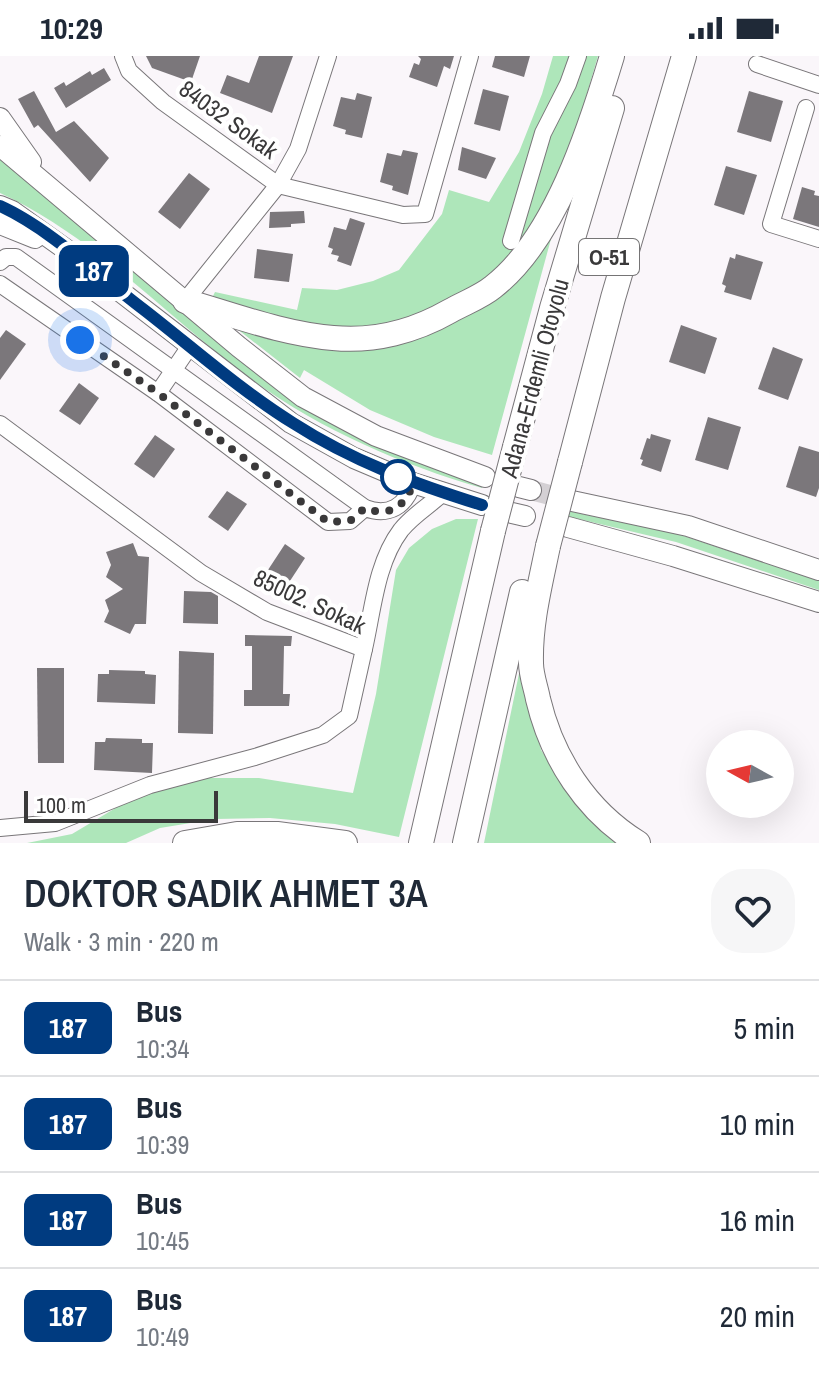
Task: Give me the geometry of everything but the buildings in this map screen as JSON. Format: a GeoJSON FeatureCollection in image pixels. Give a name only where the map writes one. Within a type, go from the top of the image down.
{"type":"FeatureCollection","features":[{"type":"Feature","properties":{"kind":"highway"},"geometry":{"type":"LineString","coordinates":[[185,301],[293,332],[336,339],[386,336],[426,325],[493,287],[534,242],[565,187],[595,112],[612,56]]}},
{"type":"Feature","properties":{"kind":"highway","name":"Adana-Erdemli Otoyolu"},"geometry":{"type":"LineString","coordinates":[[416,837],[552,308],[628,56]]}},
{"type":"Feature","properties":{"kind":"highway","name":"Adana-Erdemli Otoyolu"},"geometry":{"type":"LineString","coordinates":[[465,843],[562,461],[597,296],[670,56]]}},
{"type":"Feature","properties":{"kind":"highway"},"geometry":{"type":"LineString","coordinates":[[562,461],[684,56]]}},
{"type":"Feature","properties":{"kind":"highway"},"geometry":{"type":"LineString","coordinates":[[541,545],[532,622],[531,667],[545,727],[563,767],[586,799],[638,843]]}},
{"type":"Feature","properties":{"kind":"highway"},"geometry":{"type":"LineString","coordinates":[[185,843],[237,834],[277,834],[345,843]]}},
{"type":"Feature","properties":{"kind":"main road"},"geometry":{"type":"LineString","coordinates":[[0,118],[45,182]]}},
{"type":"Feature","properties":{"kind":"main road"},"geometry":{"type":"LineString","coordinates":[[0,146],[303,397],[376,436],[485,477]]}},
{"type":"Feature","properties":{"kind":"main road"},"geometry":{"type":"LineString","coordinates":[[0,206],[12,211],[68,251],[291,423],[354,458],[413,483],[482,505]]}},
{"type":"Feature","properties":{"kind":"main road"},"geometry":{"type":"LineString","coordinates":[[0,224],[68,251]]}},
{"type":"Feature","properties":{"kind":"main road"},"geometry":{"type":"LineString","coordinates":[[572,501],[688,526],[819,570]]}},
{"type":"Feature","properties":{"kind":"main road"},"geometry":{"type":"LineString","coordinates":[[568,527],[819,602]]}},
{"type":"Feature","properties":{"kind":"street","name":"84032 Sokak"},"geometry":{"type":"LineString","coordinates":[[123,56],[129,71],[163,102],[278,185]]}},
{"type":"Feature","properties":{"kind":"street"},"geometry":{"type":"LineString","coordinates":[[185,301],[278,185],[298,149],[328,56]]}},
{"type":"Feature","properties":{"kind":"street"},"geometry":{"type":"LineString","coordinates":[[278,185],[403,215],[425,214],[470,56]]}},
{"type":"Feature","properties":{"kind":"street"},"geometry":{"type":"LineString","coordinates":[[511,241],[543,133],[568,84],[578,56]]}},
{"type":"Feature","properties":{"kind":"street"},"geometry":{"type":"LineString","coordinates":[[757,64],[819,85]]}},
{"type":"Feature","properties":{"kind":"street"},"geometry":{"type":"LineString","coordinates":[[806,108],[771,224],[819,239]]}},
{"type":"Feature","properties":{"kind":"street"},"geometry":{"type":"LineString","coordinates":[[0,262],[6,257],[16,257],[365,508],[387,512],[401,530]]}},
{"type":"Feature","properties":{"kind":"street"},"geometry":{"type":"LineString","coordinates":[[0,284],[158,393],[328,522],[350,521],[365,508]]}},
{"type":"Feature","properties":{"kind":"street"},"geometry":{"type":"LineString","coordinates":[[158,393],[190,346]]}},
{"type":"Feature","properties":{"kind":"street","name":"85002. Sokak"},"geometry":{"type":"LineString","coordinates":[[0,424],[201,573],[267,612],[364,649],[349,716],[323,735],[150,785],[55,823],[0,828]]}},
{"type":"Feature","properties":{"kind":"street"},"geometry":{"type":"LineString","coordinates":[[387,512],[405,500],[413,483]]}},
{"type":"Feature","properties":{"kind":"street"},"geometry":{"type":"LineString","coordinates":[[364,649],[384,562],[401,530],[443,493]]}},
{"type":"Feature","properties":{"kind":"green space"},"geometry":{"type":"Polygon","coordinates":[[[553,56],[598,56],[567,155],[547,204],[521,248],[484,284],[402,321],[360,330],[295,322],[213,296],[215,292],[297,310],[302,288],[337,290],[373,281],[399,270],[442,214],[449,190],[489,202],[519,152],[553,56]]]}},
{"type":"Feature","properties":{"kind":"green space"},"geometry":{"type":"Polygon","coordinates":[[[0,159],[249,367],[484,480],[482,488],[419,467],[357,441],[327,427],[270,392],[213,350],[96,253],[34,211],[0,193],[0,159]]]}},
{"type":"Feature","properties":{"kind":"green space"},"geometry":{"type":"Polygon","coordinates":[[[554,228],[492,455],[434,437],[370,410],[304,370],[300,378],[227,321],[280,339],[444,326],[554,228]]]}},
{"type":"Feature","properties":{"kind":"green space"},"geometry":{"type":"Polygon","coordinates":[[[568,511],[678,534],[819,581],[819,590],[676,542],[566,516],[568,511]]]}},
{"type":"Feature","properties":{"kind":"green space"},"geometry":{"type":"Polygon","coordinates":[[[456,519],[478,519],[399,837],[335,824],[270,818],[215,819],[160,828],[126,843],[27,843],[72,834],[129,800],[197,778],[259,778],[353,793],[376,694],[396,570],[409,548],[432,529],[456,519]]]}},
{"type":"Feature","properties":{"kind":"green space"},"geometry":{"type":"Polygon","coordinates":[[[523,654],[524,677],[541,750],[583,812],[621,843],[484,843],[523,654]]]}},
{"type":"Feature","properties":{"kind":"tunnel"},"geometry":{"type":"LineString","coordinates":[[531,490],[572,501]]}},
{"type":"Feature","properties":{"kind":"bus line","name":"187"},"geometry":{"type":"LineString","coordinates":[[0,206],[12,211],[68,251],[291,423],[354,458],[413,483],[482,505]]}},
{"type":"Feature","properties":{"kind":"route"},"geometry":{"type":"LineString","coordinates":[[80,340],[158,393],[328,522],[350,521],[365,508],[387,512],[400,506],[409,495],[413,483],[398,477]]}}]}
